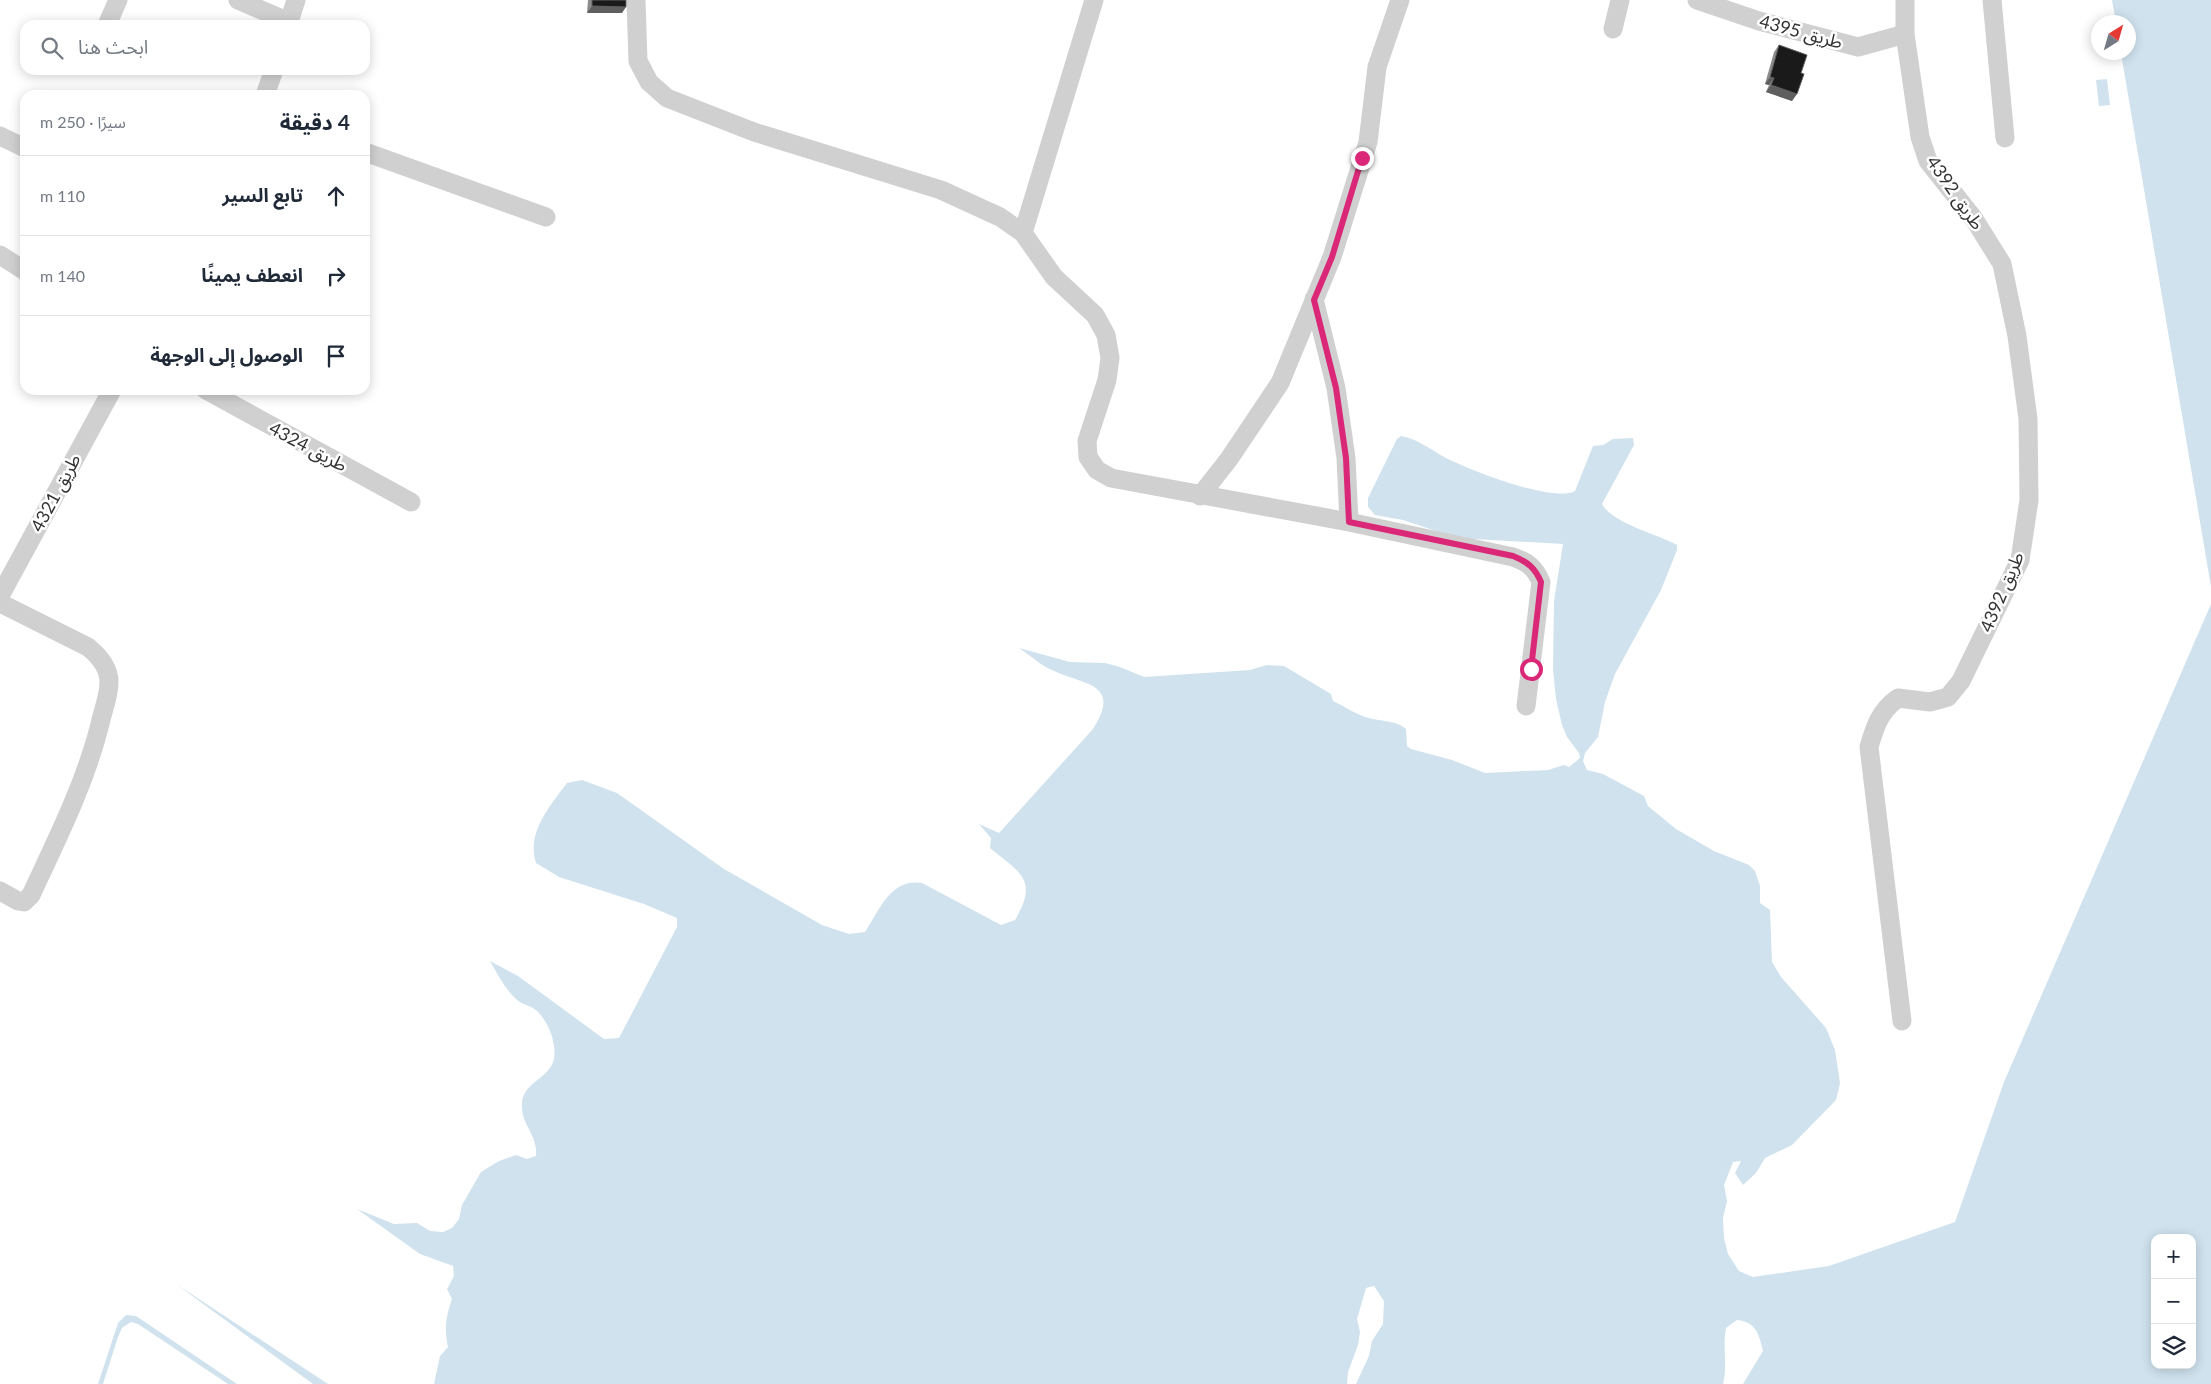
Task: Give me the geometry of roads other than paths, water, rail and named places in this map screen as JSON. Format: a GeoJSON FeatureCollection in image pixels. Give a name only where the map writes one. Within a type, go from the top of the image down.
{"type":"FeatureCollection","features":[{"type":"Feature","properties":{"kind":"street"},"geometry":{"type":"LineString","coordinates":[[109,20],[118,0]]}},
{"type":"Feature","properties":{"kind":"street"},"geometry":{"type":"LineString","coordinates":[[238,0],[281,20]]}},
{"type":"Feature","properties":{"kind":"street"},"geometry":{"type":"LineString","coordinates":[[289,20],[296,0]]}},
{"type":"Feature","properties":{"kind":"street"},"geometry":{"type":"LineString","coordinates":[[636,0],[638,61],[648,82],[667,98],[754,132],[941,190],[1000,217],[1023,233],[1054,277],[1095,315],[1106,335],[1110,358],[1107,380],[1087,441],[1088,457],[1097,470],[1111,478],[1200,496],[1349,522],[1513,556],[1526,561],[1536,570],[1541,582],[1526,706]]}},
{"type":"Feature","properties":{"kind":"street"},"geometry":{"type":"LineString","coordinates":[[1023,233],[1094,0]]}},
{"type":"Feature","properties":{"kind":"street"},"geometry":{"type":"LineString","coordinates":[[1200,496],[1229,458],[1280,383],[1332,257],[1368,142],[1377,67],[1400,0]]}},
{"type":"Feature","properties":{"kind":"street"},"geometry":{"type":"LineString","coordinates":[[1613,28],[1620,0]]}},
{"type":"Feature","properties":{"kind":"street","name":"طريق 4395"},"geometry":{"type":"LineString","coordinates":[[1697,0],[1759,21],[1858,47],[1905,34]]}},
{"type":"Feature","properties":{"kind":"street","name":"طريق 4392"},"geometry":{"type":"LineString","coordinates":[[1902,1021],[1869,747],[1875,727],[1890,704],[1898,698],[1930,702],[1948,697],[1961,681],[2020,560],[2029,500],[2028,419],[2017,336],[2002,264],[1974,219],[1928,161],[1920,137],[1905,34],[1905,0]]}},
{"type":"Feature","properties":{"kind":"street"},"geometry":{"type":"LineString","coordinates":[[1992,0],[2005,138]]}},
{"type":"Feature","properties":{"kind":"street"},"geometry":{"type":"LineString","coordinates":[[267,90],[272,75]]}},
{"type":"Feature","properties":{"kind":"street"},"geometry":{"type":"LineString","coordinates":[[0,136],[20,146]]}},
{"type":"Feature","properties":{"kind":"street"},"geometry":{"type":"LineString","coordinates":[[370,154],[546,217]]}},
{"type":"Feature","properties":{"kind":"street"},"geometry":{"type":"LineString","coordinates":[[0,255],[20,268]]}},
{"type":"Feature","properties":{"kind":"street"},"geometry":{"type":"LineString","coordinates":[[1314,300],[1336,388],[1346,458],[1349,522]]}},
{"type":"Feature","properties":{"kind":"street","name":"طريق 4321"},"geometry":{"type":"LineString","coordinates":[[0,596],[109,395]]}},
{"type":"Feature","properties":{"kind":"street","name":"طريق 4324"},"geometry":{"type":"LineString","coordinates":[[215,395],[411,502]]}},
{"type":"Feature","properties":{"kind":"street"},"geometry":{"type":"LineString","coordinates":[[0,602],[88,647],[99,656],[106,668],[109,681],[96,741],[82,781],[31,895],[24,902],[18,902],[0,891]]}},
{"type":"Feature","properties":{"kind":"water"},"geometry":{"type":"Polygon","coordinates":[[[2112,0],[2211,0],[2211,587],[2122,60],[2136,60],[2136,15],[2115,15],[2112,0]]]}},
{"type":"Feature","properties":{"kind":"water"},"geometry":{"type":"Polygon","coordinates":[[[2107,79],[2110,105],[2099,106],[2096,80],[2107,79]]]}},
{"type":"Feature","properties":{"kind":"water"},"geometry":{"type":"Polygon","coordinates":[[[1401,436],[1491,477],[1530,489],[1564,494],[1575,491],[1593,446],[1603,445],[1613,439],[1633,438],[1634,445],[1602,504],[1615,517],[1677,545],[1677,550],[1661,590],[1615,674],[1605,702],[1598,737],[1585,753],[1583,761],[1587,770],[1603,774],[1644,796],[1648,806],[1676,829],[1714,851],[1749,865],[1755,871],[1760,886],[1760,903],[1770,910],[1772,962],[1781,977],[1826,1028],[1835,1050],[1840,1083],[1836,1100],[1792,1145],[1765,1158],[1756,1173],[1743,1185],[1735,1173],[1741,1161],[1733,1162],[1724,1185],[1727,1201],[1723,1218],[1724,1238],[1728,1254],[1739,1271],[1753,1277],[1829,1266],[1955,1222],[2004,1082],[2211,604],[2211,1384],[1743,1384],[1763,1351],[1760,1339],[1753,1326],[1737,1320],[1726,1328],[1723,1384],[1356,1384],[1369,1356],[1372,1341],[1383,1324],[1384,1301],[1374,1286],[1366,1288],[1357,1319],[1360,1332],[1358,1345],[1348,1372],[1347,1384],[434,1384],[440,1356],[448,1347],[446,1323],[452,1299],[447,1289],[454,1276],[453,1266],[420,1254],[357,1209],[394,1224],[417,1223],[430,1231],[443,1232],[452,1228],[459,1219],[462,1205],[481,1172],[499,1161],[516,1155],[527,1159],[536,1156],[536,1148],[522,1110],[522,1102],[527,1090],[552,1065],[555,1052],[554,1045],[550,1030],[543,1017],[533,1008],[520,1002],[512,995],[490,961],[518,976],[604,1039],[619,1038],[677,927],[677,918],[644,904],[559,877],[536,863],[534,841],[541,820],[567,783],[582,780],[617,793],[724,869],[822,925],[849,934],[865,932],[881,905],[894,890],[902,885],[911,883],[922,883],[1001,925],[1015,920],[1025,895],[1026,886],[1023,878],[1010,864],[990,848],[991,838],[979,824],[999,833],[1093,729],[1101,714],[1103,702],[1101,694],[1095,688],[1048,668],[1019,648],[1070,662],[1105,663],[1144,677],[1250,670],[1267,665],[1284,666],[1331,694],[1333,701],[1365,717],[1391,722],[1406,729],[1407,746],[1411,749],[1452,760],[1485,773],[1548,770],[1564,765],[1569,767],[1580,758],[1579,753],[1567,737],[1562,725],[1556,699],[1553,669],[1554,601],[1563,544],[1457,538],[1403,520],[1375,515],[1368,507],[1368,498],[1397,439],[1401,436]]]}},
{"type":"Feature","properties":{"kind":"water"},"geometry":{"type":"Polygon","coordinates":[[[176,1284],[328,1384],[313,1384],[176,1284]]]}},
{"type":"Feature","properties":{"kind":"water"},"geometry":{"type":"Polygon","coordinates":[[[126,1315],[136,1316],[237,1384],[228,1384],[138,1324],[131,1322],[122,1328],[103,1384],[98,1384],[118,1323],[126,1315]]]}}]}
